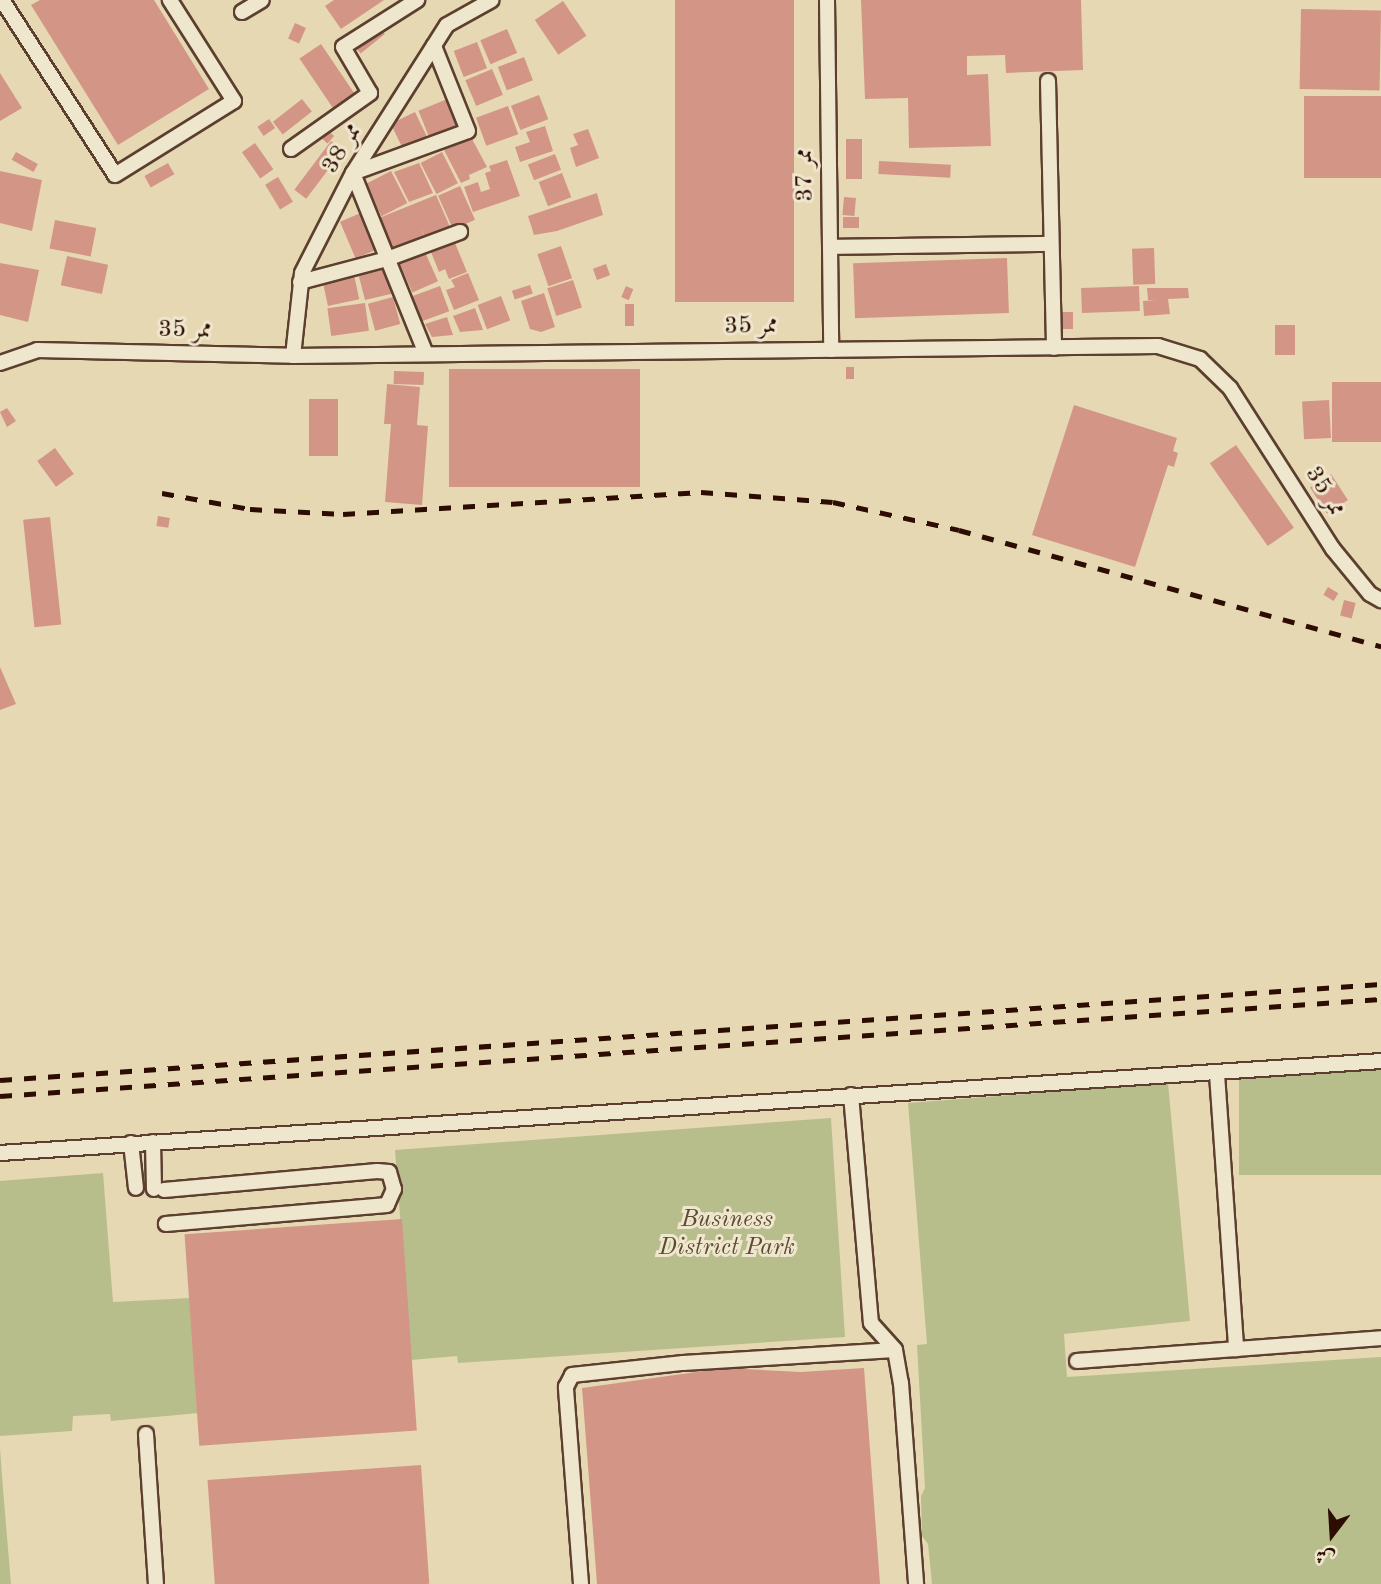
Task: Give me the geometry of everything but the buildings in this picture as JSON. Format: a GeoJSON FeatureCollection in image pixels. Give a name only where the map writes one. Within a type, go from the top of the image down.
{"type":"FeatureCollection","features":[{"type":"Feature","properties":{"kind":"street"},"geometry":{"type":"LineString","coordinates":[[2,0],[115,175],[234,101],[170,0]]}},
{"type":"Feature","properties":{"kind":"street"},"geometry":{"type":"LineString","coordinates":[[242,12],[262,0]]}},
{"type":"Feature","properties":{"kind":"street"},"geometry":{"type":"LineString","coordinates":[[291,149],[370,93],[343,47],[418,0]]}},
{"type":"Feature","properties":{"kind":"street","name":"ممر 38"},"geometry":{"type":"LineString","coordinates":[[293,356],[302,273],[354,173],[447,25],[492,0]]}},
{"type":"Feature","properties":{"kind":"street","name":"ممر 37"},"geometry":{"type":"LineString","coordinates":[[827,0],[831,350]]}},
{"type":"Feature","properties":{"kind":"street"},"geometry":{"type":"LineString","coordinates":[[426,354],[354,173],[468,131],[434,46]]}},
{"type":"Feature","properties":{"kind":"street"},"geometry":{"type":"LineString","coordinates":[[1048,81],[1054,348]]}},
{"type":"Feature","properties":{"kind":"street"},"geometry":{"type":"LineString","coordinates":[[300,282],[387,259],[460,232]]}},
{"type":"Feature","properties":{"kind":"street"},"geometry":{"type":"LineString","coordinates":[[830,247],[1050,244]]}},
{"type":"Feature","properties":{"kind":"street","name":"ممر 35"},"geometry":{"type":"LineString","coordinates":[[0,363],[37,350],[293,356],[1158,346],[1200,359],[1230,388],[1333,549],[1370,594],[1381,600]]}},
{"type":"Feature","properties":{"kind":"street"},"geometry":{"type":"LineString","coordinates":[[0,1153],[1381,1061]]}},
{"type":"Feature","properties":{"kind":"street"},"geometry":{"type":"LineString","coordinates":[[1217,1074],[1236,1349]]}},
{"type":"Feature","properties":{"kind":"street"},"geometry":{"type":"LineString","coordinates":[[851,1095],[870,1323],[895,1350],[901,1383],[916,1584]]}},
{"type":"Feature","properties":{"kind":"street"},"geometry":{"type":"LineString","coordinates":[[153,1142],[159,1189],[377,1171],[389,1172],[394,1189],[387,1205],[166,1224]]}},
{"type":"Feature","properties":{"kind":"street"},"geometry":{"type":"LineString","coordinates":[[131,1143],[136,1188]]}},
{"type":"Feature","properties":{"kind":"street"},"geometry":{"type":"LineString","coordinates":[[1077,1361],[1381,1338]]}},
{"type":"Feature","properties":{"kind":"street"},"geometry":{"type":"LineString","coordinates":[[581,1584],[566,1387],[572,1375],[683,1363],[895,1350]]}},
{"type":"Feature","properties":{"kind":"street"},"geometry":{"type":"LineString","coordinates":[[146,1434],[156,1584]]}},
{"type":"Feature","properties":{"kind":"green space"},"geometry":{"type":"Polygon","coordinates":[[[1239,1069],[1381,1069],[1381,1175],[1239,1175],[1239,1069]]]}},
{"type":"Feature","properties":{"kind":"green space"},"geometry":{"type":"Polygon","coordinates":[[[1168,1083],[1190,1321],[1064,1334],[1067,1377],[1381,1357],[1381,1584],[932,1584],[928,1544],[922,1536],[921,1496],[925,1488],[917,1345],[927,1344],[908,1103],[1168,1083]]]}},
{"type":"Feature","properties":{"kind":"green space","name":"Business District Park"},"geometry":{"type":"Polygon","coordinates":[[[831,1118],[845,1337],[458,1363],[457,1356],[411,1360],[395,1150],[831,1118]]]}},
{"type":"Feature","properties":{"kind":"green space"},"geometry":{"type":"Polygon","coordinates":[[[103,1173],[113,1302],[190,1298],[199,1413],[111,1421],[110,1414],[73,1416],[72,1431],[0,1436],[0,1181],[103,1173]]]}},
{"type":"Feature","properties":{"kind":"green space"},"geometry":{"type":"Polygon","coordinates":[[[0,1448],[3,1489],[11,1584],[0,1584],[0,1448]]]}},
{"type":"Feature","properties":{"kind":"railway"},"geometry":{"type":"LineString","coordinates":[[162,493],[250,509],[343,514],[701,492],[833,502],[959,530],[1381,646]]}},
{"type":"Feature","properties":{"kind":"railway"},"geometry":{"type":"LineString","coordinates":[[0,1080],[1381,984]]}},
{"type":"Feature","properties":{"kind":"railway"},"geometry":{"type":"LineString","coordinates":[[0,1096],[1381,999]]}}]}
